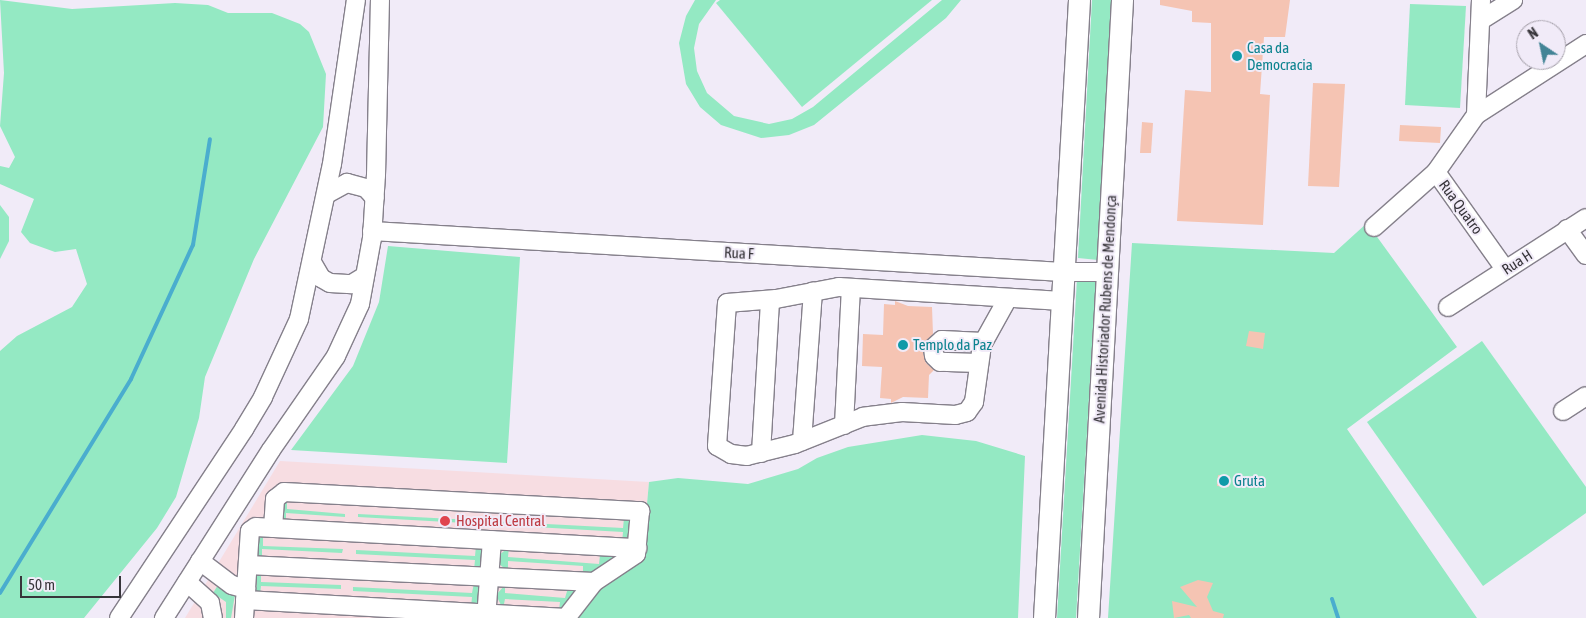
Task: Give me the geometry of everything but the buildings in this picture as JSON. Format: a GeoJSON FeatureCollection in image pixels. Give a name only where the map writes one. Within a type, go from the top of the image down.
{"type":"FeatureCollection","features":[{"type":"Feature","properties":{"kind":"main road"},"geometry":{"type":"LineString","coordinates":[[1044,618],[1079,0]]}},
{"type":"Feature","properties":{"kind":"main road","name":"Avenida Historiador Rubens de Mendonça"},"geometry":{"type":"LineString","coordinates":[[1088,618],[1122,0]]}},
{"type":"Feature","properties":{"kind":"street"},"geometry":{"type":"LineString","coordinates":[[119,618],[263,397],[299,319],[313,264],[327,194],[356,0]]}},
{"type":"Feature","properties":{"kind":"street"},"geometry":{"type":"LineString","coordinates":[[164,618],[336,356],[360,304],[372,231],[375,198],[380,0]]}},
{"type":"Feature","properties":{"kind":"street"},"geometry":{"type":"LineString","coordinates":[[1476,115],[1481,0]]}},
{"type":"Feature","properties":{"kind":"street"},"geometry":{"type":"LineString","coordinates":[[1481,20],[1513,0]]}},
{"type":"Feature","properties":{"kind":"street"},"geometry":{"type":"LineString","coordinates":[[1476,115],[1586,44]]}},
{"type":"Feature","properties":{"kind":"street","name":"Rua Quatro"},"geometry":{"type":"LineString","coordinates":[[1476,115],[1436,172],[1505,269]]}},
{"type":"Feature","properties":{"kind":"street"},"geometry":{"type":"LineString","coordinates":[[1374,227],[1436,172]]}},
{"type":"Feature","properties":{"kind":"street"},"geometry":{"type":"LineString","coordinates":[[327,194],[347,183],[366,188],[375,198]]}},
{"type":"Feature","properties":{"kind":"street","name":"Rua H"},"geometry":{"type":"LineString","coordinates":[[1448,307],[1586,218]]}},
{"type":"Feature","properties":{"kind":"street"},"geometry":{"type":"LineString","coordinates":[[1567,229],[1586,255]]}},
{"type":"Feature","properties":{"kind":"street","name":"Rua F"},"geometry":{"type":"LineString","coordinates":[[372,231],[1063,272],[1107,272]]}},
{"type":"Feature","properties":{"kind":"street"},"geometry":{"type":"LineString","coordinates":[[313,264],[321,278],[330,283],[352,284],[365,276]]}},
{"type":"Feature","properties":{"kind":"street"},"geometry":{"type":"LineString","coordinates":[[1008,298],[983,342],[978,363],[974,402],[967,412],[882,414],[844,425],[802,442],[761,453],[731,454],[721,450],[717,442],[727,303],[770,300],[813,290],[850,288],[1062,301]]}},
{"type":"Feature","properties":{"kind":"street"},"geometry":{"type":"LineString","coordinates":[[844,425],[850,288]]}},
{"type":"Feature","properties":{"kind":"street"},"geometry":{"type":"LineString","coordinates":[[802,442],[813,290]]}},
{"type":"Feature","properties":{"kind":"street"},"geometry":{"type":"LineString","coordinates":[[761,453],[770,300]]}},
{"type":"Feature","properties":{"kind":"street"},"geometry":{"type":"LineString","coordinates":[[978,363],[940,362],[934,356],[933,348],[942,340],[983,342]]}},
{"type":"Feature","properties":{"kind":"street"},"geometry":{"type":"LineString","coordinates":[[1563,411],[1586,396]]}},
{"type":"Feature","properties":{"kind":"street"},"geometry":{"type":"LineString","coordinates":[[200,561],[245,594],[486,616],[566,618],[594,582],[636,554],[640,511],[284,492],[274,499],[273,528]]}},
{"type":"Feature","properties":{"kind":"street"},"geometry":{"type":"LineString","coordinates":[[244,618],[251,530],[256,527],[637,548]]}},
{"type":"Feature","properties":{"kind":"street"},"geometry":{"type":"LineString","coordinates":[[486,616],[492,540]]}},
{"type":"Feature","properties":{"kind":"street"},"geometry":{"type":"LineString","coordinates":[[248,565],[594,582]]}},
{"type":"Feature","properties":{"kind":"street"},"geometry":{"type":"LineString","coordinates":[[187,582],[210,603],[213,618]]}},
{"type":"Feature","properties":{"kind":"shaded area","name":"Hospital Central"},"geometry":{"type":"Polygon","coordinates":[[[280,461],[649,482],[642,559],[576,618],[185,618],[280,461]]]}},
{"type":"Feature","properties":{"kind":"green space"},"geometry":{"type":"Polygon","coordinates":[[[0,0],[72,9],[175,3],[208,5],[228,13],[272,13],[300,24],[309,32],[326,74],[323,127],[254,259],[205,377],[199,418],[176,497],[157,528],[84,618],[0,618],[0,351],[17,336],[72,307],[87,284],[76,249],[55,252],[30,243],[21,232],[34,199],[0,184],[0,166],[9,168],[15,157],[0,126],[4,73],[0,0]]]}},
{"type":"Feature","properties":{"kind":"green space"},"geometry":{"type":"Polygon","coordinates":[[[695,0],[716,0],[699,24],[694,48],[697,71],[707,93],[734,116],[769,124],[792,119],[813,107],[942,0],[961,0],[946,18],[814,125],[789,135],[761,138],[721,125],[700,107],[686,84],[679,43],[686,16],[695,0]]]}},
{"type":"Feature","properties":{"kind":"green space"},"geometry":{"type":"Polygon","coordinates":[[[720,0],[932,0],[802,107],[716,3],[720,0]]]}},
{"type":"Feature","properties":{"kind":"green space"},"geometry":{"type":"Polygon","coordinates":[[[1092,0],[1112,0],[1098,260],[1078,258],[1092,0]]]}},
{"type":"Feature","properties":{"kind":"green space"},"geometry":{"type":"Polygon","coordinates":[[[1410,4],[1466,6],[1460,108],[1405,105],[1410,4]]]}},
{"type":"Feature","properties":{"kind":"green space"},"geometry":{"type":"Polygon","coordinates":[[[0,205],[9,217],[9,241],[0,259],[0,205]]]}},
{"type":"Feature","properties":{"kind":"green space"},"geometry":{"type":"Polygon","coordinates":[[[1367,223],[1457,347],[1347,429],[1477,618],[1108,618],[1132,243],[1334,253],[1367,223]]]}},
{"type":"Feature","properties":{"kind":"green space"},"geometry":{"type":"Polygon","coordinates":[[[388,246],[520,257],[507,463],[291,450],[353,366],[379,302],[388,246]]]}},
{"type":"Feature","properties":{"kind":"green space"},"geometry":{"type":"Polygon","coordinates":[[[1077,279],[1096,279],[1076,618],[1057,618],[1077,279]]]}},
{"type":"Feature","properties":{"kind":"green space"},"geometry":{"type":"Polygon","coordinates":[[[1482,341],[1586,487],[1586,513],[1483,586],[1367,422],[1482,341]]]}},
{"type":"Feature","properties":{"kind":"green space"},"geometry":{"type":"Polygon","coordinates":[[[922,435],[976,441],[1025,456],[1018,618],[576,618],[596,590],[642,559],[649,482],[678,478],[748,484],[798,469],[817,458],[848,447],[922,435]]]}},
{"type":"Feature","properties":{"kind":"green space"},"geometry":{"type":"Polygon","coordinates":[[[287,499],[287,509],[345,514],[345,517],[286,513],[286,523],[282,522],[282,503],[287,499]]]}},
{"type":"Feature","properties":{"kind":"green space"},"geometry":{"type":"Polygon","coordinates":[[[358,514],[623,528],[624,518],[630,521],[628,540],[622,542],[623,532],[358,517],[358,514]]]}},
{"type":"Feature","properties":{"kind":"green space"},"geometry":{"type":"Polygon","coordinates":[[[263,536],[263,546],[343,549],[342,553],[262,549],[262,559],[257,557],[258,539],[263,536]]]}},
{"type":"Feature","properties":{"kind":"green space"},"geometry":{"type":"Polygon","coordinates":[[[476,546],[484,552],[484,564],[474,570],[475,560],[356,554],[356,550],[475,556],[476,546]]]}},
{"type":"Feature","properties":{"kind":"green space"},"geometry":{"type":"Polygon","coordinates":[[[509,547],[508,557],[599,564],[600,555],[616,555],[588,577],[583,577],[583,566],[508,561],[508,571],[499,564],[498,556],[509,547]]]}},
{"type":"Feature","properties":{"kind":"green space"},"geometry":{"type":"Polygon","coordinates":[[[261,572],[261,582],[341,585],[341,589],[261,586],[260,595],[256,593],[257,576],[261,572]]]}},
{"type":"Feature","properties":{"kind":"green space"},"geometry":{"type":"Polygon","coordinates":[[[474,583],[481,589],[481,600],[471,607],[472,597],[353,591],[353,587],[472,593],[474,583]]]}},
{"type":"Feature","properties":{"kind":"green space"},"geometry":{"type":"Polygon","coordinates":[[[218,585],[235,595],[231,618],[226,618],[226,602],[213,593],[218,585]]]}},
{"type":"Feature","properties":{"kind":"green space"},"geometry":{"type":"Polygon","coordinates":[[[505,585],[505,593],[565,598],[568,588],[576,591],[559,610],[560,602],[505,599],[503,609],[496,595],[505,585]]]}},
{"type":"Feature","properties":{"kind":"waterway"},"geometry":{"type":"LineString","coordinates":[[0,593],[131,379],[193,245],[210,139]]}},
{"type":"Feature","properties":{"kind":"waterway"},"geometry":{"type":"LineString","coordinates":[[1332,599],[1338,618]]}},
{"type":"Feature","properties":{"kind":"place","name":"Casa da Democracia"},"geometry":{"type":"Point","coordinates":[1237,56]}},
{"type":"Feature","properties":{"kind":"place","name":"Templo da Paz"},"geometry":{"type":"Point","coordinates":[903,345]}},
{"type":"Feature","properties":{"kind":"place","name":"Gruta"},"geometry":{"type":"Point","coordinates":[1224,481]}},
{"type":"Feature","properties":{"kind":"place","name":"Hospital Central"},"geometry":{"type":"Point","coordinates":[445,521]}}]}
